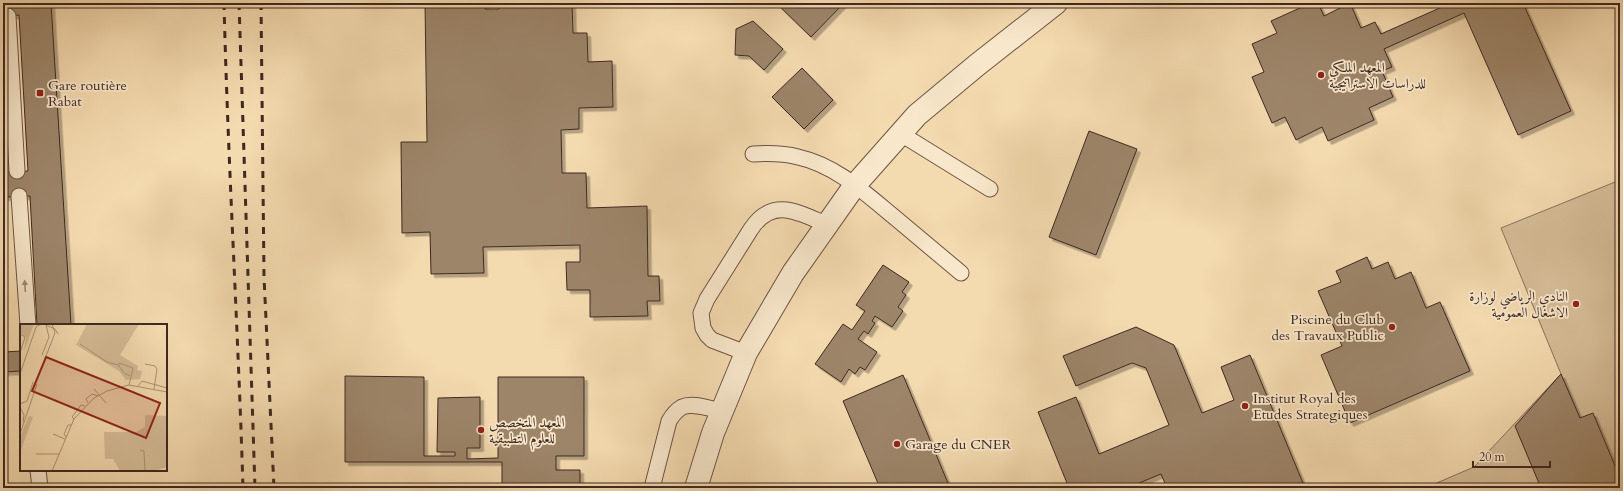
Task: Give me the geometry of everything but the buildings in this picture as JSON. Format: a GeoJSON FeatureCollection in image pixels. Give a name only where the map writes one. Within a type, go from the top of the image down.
{"type":"FeatureCollection","features":[{"type":"Feature","properties":{"kind":"street"},"geometry":{"type":"LineString","coordinates":[[696,488],[721,411],[746,353],[793,273],[855,185],[917,115],[977,65],[1056,3]]}},
{"type":"Feature","properties":{"kind":"lane"},"geometry":{"type":"LineString","coordinates":[[8,16],[17,171]]}},
{"type":"Feature","properties":{"kind":"lane"},"geometry":{"type":"LineString","coordinates":[[901,134],[990,189]]}},
{"type":"Feature","properties":{"kind":"lane"},"geometry":{"type":"LineString","coordinates":[[753,154],[779,153],[800,157],[817,163],[855,185],[961,272]]}},
{"type":"Feature","properties":{"kind":"lane"},"geometry":{"type":"LineString","coordinates":[[19,196],[28,324]]}},
{"type":"Feature","properties":{"kind":"lane"},"geometry":{"type":"LineString","coordinates":[[746,353],[712,340],[703,328],[701,313],[707,299],[751,229],[764,214],[777,209],[793,210],[828,225]]}},
{"type":"Feature","properties":{"kind":"lane"},"geometry":{"type":"LineString","coordinates":[[652,488],[669,421],[675,413],[682,407],[693,405],[721,411]]}},
{"type":"Feature","properties":{"kind":"lane"},"geometry":{"type":"LineString","coordinates":[[38,471],[40,488]]}},
{"type":"Feature","properties":{"kind":"shaded area","name":"النادي الرياضي لوزارة الاشغال العمومية"},"geometry":{"type":"Polygon","coordinates":[[[1620,180],[1620,488],[1425,488],[1474,467],[1561,374],[1501,228],[1620,180]]]}},
{"type":"Feature","properties":{"kind":"railway"},"geometry":{"type":"LineString","coordinates":[[224,3],[243,488]]}},
{"type":"Feature","properties":{"kind":"railway"},"geometry":{"type":"LineString","coordinates":[[239,3],[255,488]]}},
{"type":"Feature","properties":{"kind":"railway"},"geometry":{"type":"LineString","coordinates":[[261,3],[264,277],[274,488]]}},
{"type":"Feature","properties":{"kind":"place","name":"المعهد الملكي للدراسات الاستراتيجية"},"geometry":{"type":"Point","coordinates":[1321,75]}},
{"type":"Feature","properties":{"kind":"place","name":"Gare routière Rabat"},"geometry":{"type":"Point","coordinates":[40,93]}},
{"type":"Feature","properties":{"kind":"place","name":"النادي الرياضي لوزارة الاشغال العمومية"},"geometry":{"type":"Point","coordinates":[1576,304]}},
{"type":"Feature","properties":{"kind":"place","name":"Piscine du Club des Travaux Public"},"geometry":{"type":"Point","coordinates":[1392,327]}},
{"type":"Feature","properties":{"kind":"place","name":"Institut Royal des Etudes Strategiques"},"geometry":{"type":"Point","coordinates":[1245,406]}},
{"type":"Feature","properties":{"kind":"place","name":"المعهد المتخصص للعلوم التطبيقية"},"geometry":{"type":"Point","coordinates":[481,430]}},
{"type":"Feature","properties":{"kind":"place","name":"Garage du CNER"},"geometry":{"type":"Point","coordinates":[897,444]}}]}
